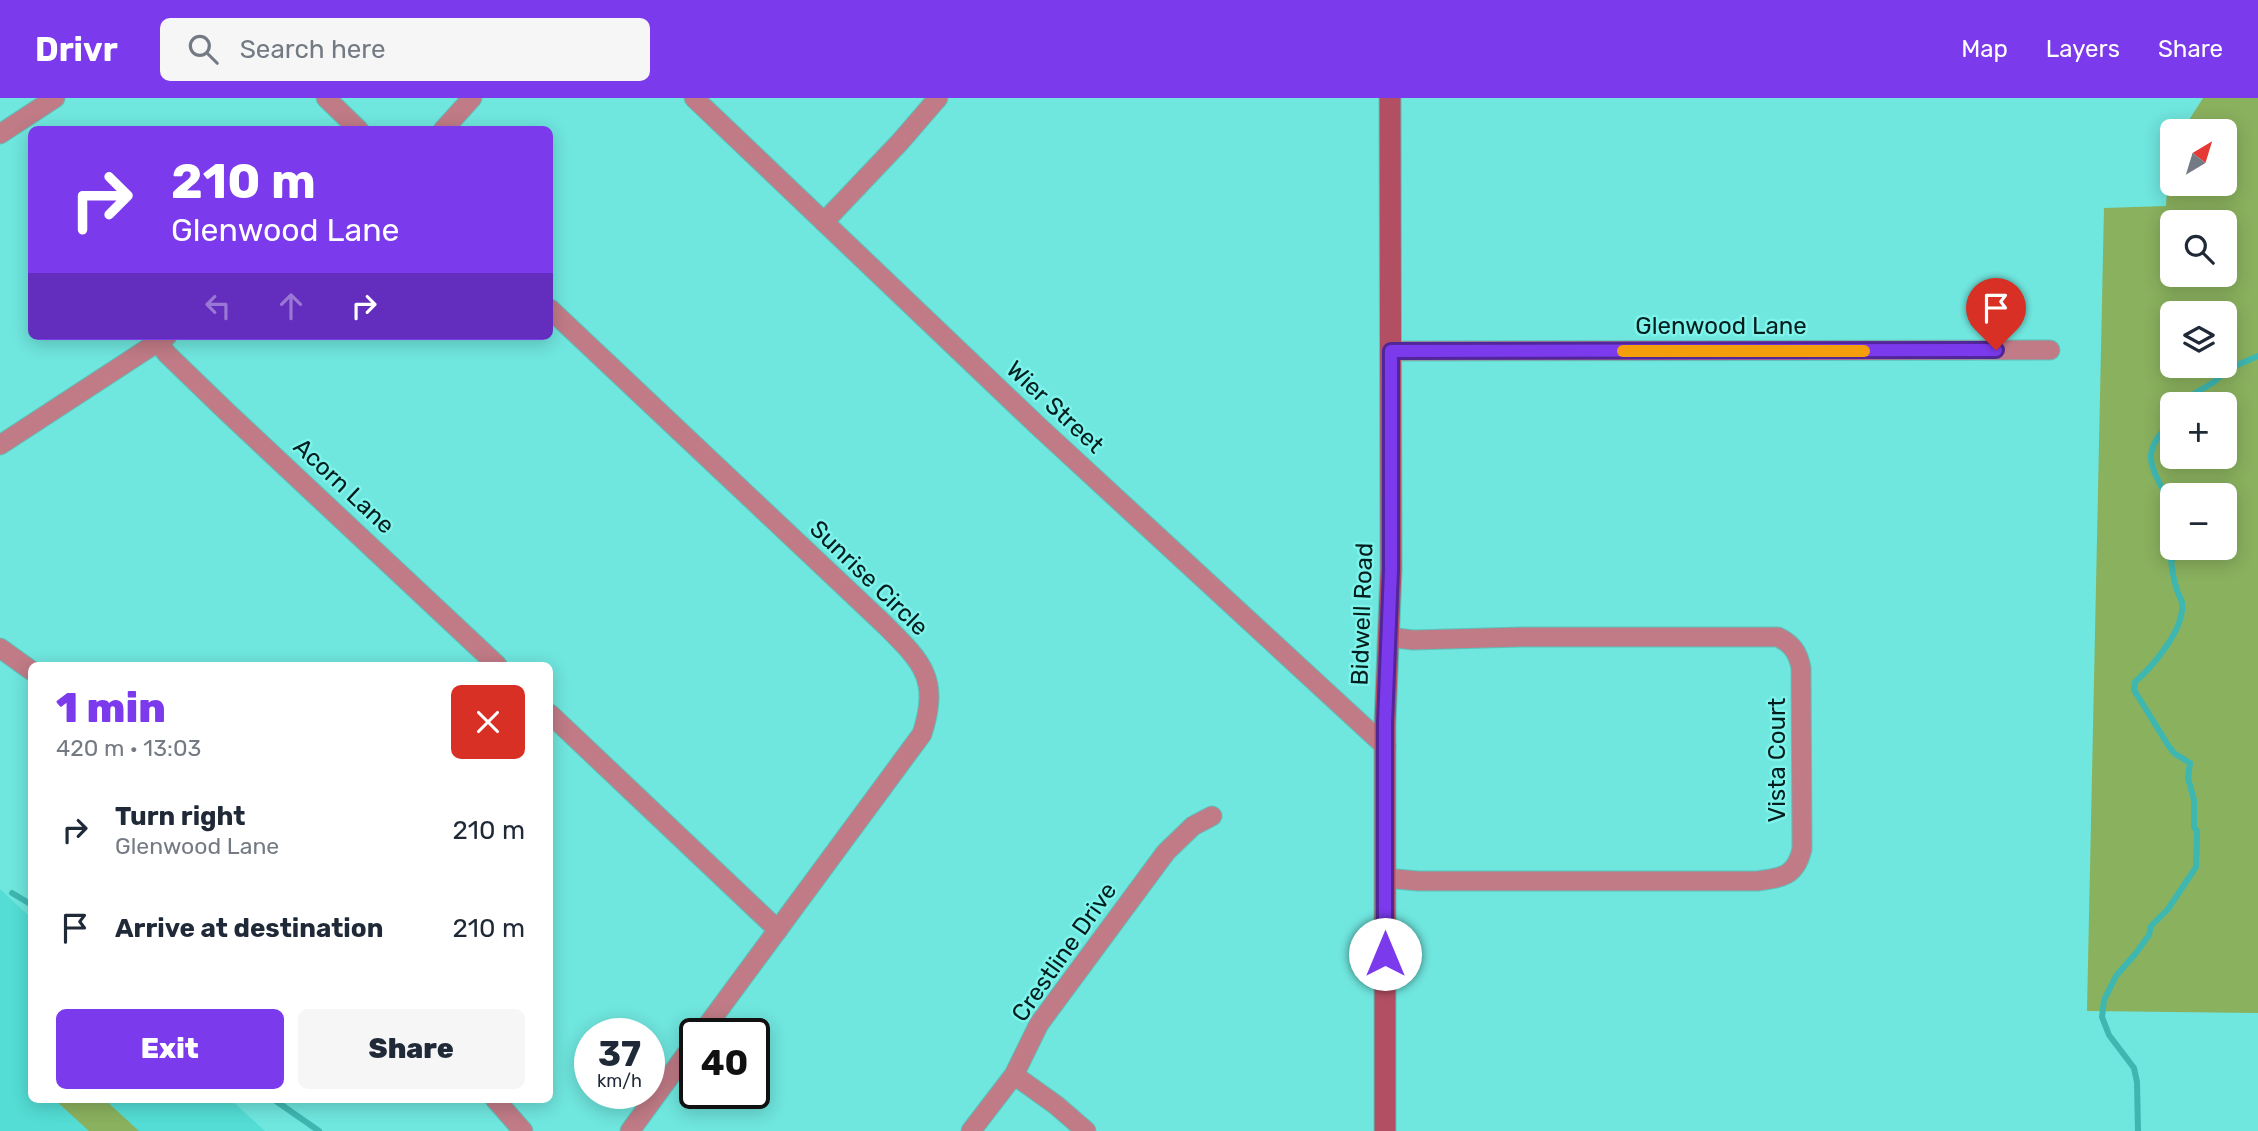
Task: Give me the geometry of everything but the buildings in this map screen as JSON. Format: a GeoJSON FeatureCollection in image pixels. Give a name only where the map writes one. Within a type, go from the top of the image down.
{"type":"FeatureCollection","features":[{"type":"Feature","properties":{"kind":"street"},"geometry":{"type":"LineString","coordinates":[[0,134],[55,98]]}},
{"type":"Feature","properties":{"kind":"street"},"geometry":{"type":"LineString","coordinates":[[326,98],[355,126]]}},
{"type":"Feature","properties":{"kind":"street"},"geometry":{"type":"LineString","coordinates":[[447,126],[472,98]]}},
{"type":"Feature","properties":{"kind":"street","name":"Wier Street"},"geometry":{"type":"LineString","coordinates":[[694,98],[1037,425],[1386,747]]}},
{"type":"Feature","properties":{"kind":"street"},"geometry":{"type":"LineString","coordinates":[[824,222],[938,98]]}},
{"type":"Feature","properties":{"kind":"street","name":"Bidwell Road"},"geometry":{"type":"LineString","coordinates":[[1385,1131],[1386,747],[1391,556],[1390,98]]}},
{"type":"Feature","properties":{"kind":"street","name":"Sunrise Circle"},"geometry":{"type":"LineString","coordinates":[[553,312],[884,624],[914,654],[928,682],[929,712],[922,734],[713,1018]]}},
{"type":"Feature","properties":{"kind":"street"},"geometry":{"type":"LineString","coordinates":[[0,445],[161,340]]}},
{"type":"Feature","properties":{"kind":"street","name":"Acorn Lane"},"geometry":{"type":"LineString","coordinates":[[163,340],[167,354],[494,662]]}},
{"type":"Feature","properties":{"kind":"street","name":"Glenwood Lane"},"geometry":{"type":"LineString","coordinates":[[1391,351],[2050,350]]}},
{"type":"Feature","properties":{"kind":"street","name":"Vista Court"},"geometry":{"type":"LineString","coordinates":[[1385,878],[1418,881],[1758,881],[1780,878],[1793,870],[1802,849],[1801,668],[1798,655],[1790,643],[1777,637],[1521,637],[1413,640],[1388,637]]}},
{"type":"Feature","properties":{"kind":"street"},"geometry":{"type":"LineString","coordinates":[[0,648],[28,668]]}},
{"type":"Feature","properties":{"kind":"street"},"geometry":{"type":"LineString","coordinates":[[553,717],[778,930]]}},
{"type":"Feature","properties":{"kind":"street","name":"Crestline Drive"},"geometry":{"type":"LineString","coordinates":[[971,1131],[1014,1075],[1039,1024],[1166,852],[1193,826],[1212,816]]}},
{"type":"Feature","properties":{"kind":"street"},"geometry":{"type":"LineString","coordinates":[[630,1131],[679,1064]]}},
{"type":"Feature","properties":{"kind":"street"},"geometry":{"type":"LineString","coordinates":[[1014,1075],[1056,1105],[1086,1131]]}},
{"type":"Feature","properties":{"kind":"street"},"geometry":{"type":"LineString","coordinates":[[498,1103],[523,1131]]}},
{"type":"Feature","properties":{"kind":"shaded area"},"geometry":{"type":"Polygon","coordinates":[[[0,889],[28,915],[28,1103],[234,1103],[265,1131],[0,1131],[0,889]]]}},
{"type":"Feature","properties":{"kind":"green space"},"geometry":{"type":"Polygon","coordinates":[[[2203,98],[2258,98],[2258,1013],[2087,1011],[2104,208],[2166,206],[2167,196],[2237,196],[2237,119],[2190,119],[2203,98]]]}},
{"type":"Feature","properties":{"kind":"green space"},"geometry":{"type":"Polygon","coordinates":[[[58,1103],[108,1103],[139,1131],[89,1131],[58,1103]]]}},
{"type":"Feature","properties":{"kind":"waterway"},"geometry":{"type":"LineString","coordinates":[[2197,392],[2228,369],[2258,356]]}},
{"type":"Feature","properties":{"kind":"waterway"},"geometry":{"type":"LineString","coordinates":[[2160,434],[2151,454],[2160,483]]}},
{"type":"Feature","properties":{"kind":"waterway"},"geometry":{"type":"LineString","coordinates":[[2138,1131],[2137,1082],[2134,1068],[2109,1035],[2102,1017],[2104,1000],[2116,976],[2136,953],[2149,935],[2151,926],[2168,909],[2196,867],[2197,831],[2194,827],[2194,800],[2188,778],[2190,763],[2174,753],[2134,690],[2135,682],[2159,657],[2173,635],[2182,613],[2171,560]]}},
{"type":"Feature","properties":{"kind":"waterway"},"geometry":{"type":"LineString","coordinates":[[12,893],[28,903]]}},
{"type":"Feature","properties":{"kind":"waterway"},"geometry":{"type":"LineString","coordinates":[[279,1103],[319,1131]]}},
{"type":"Feature","properties":{"kind":"slow traffic"},"geometry":{"type":"LineString","coordinates":[[1623,351],[1864,351]]}},
{"type":"Feature","properties":{"kind":"route"},"geometry":{"type":"LineString","coordinates":[[1385,954],[1385,723],[1391,570],[1391,351],[1996,350]]}}]}
